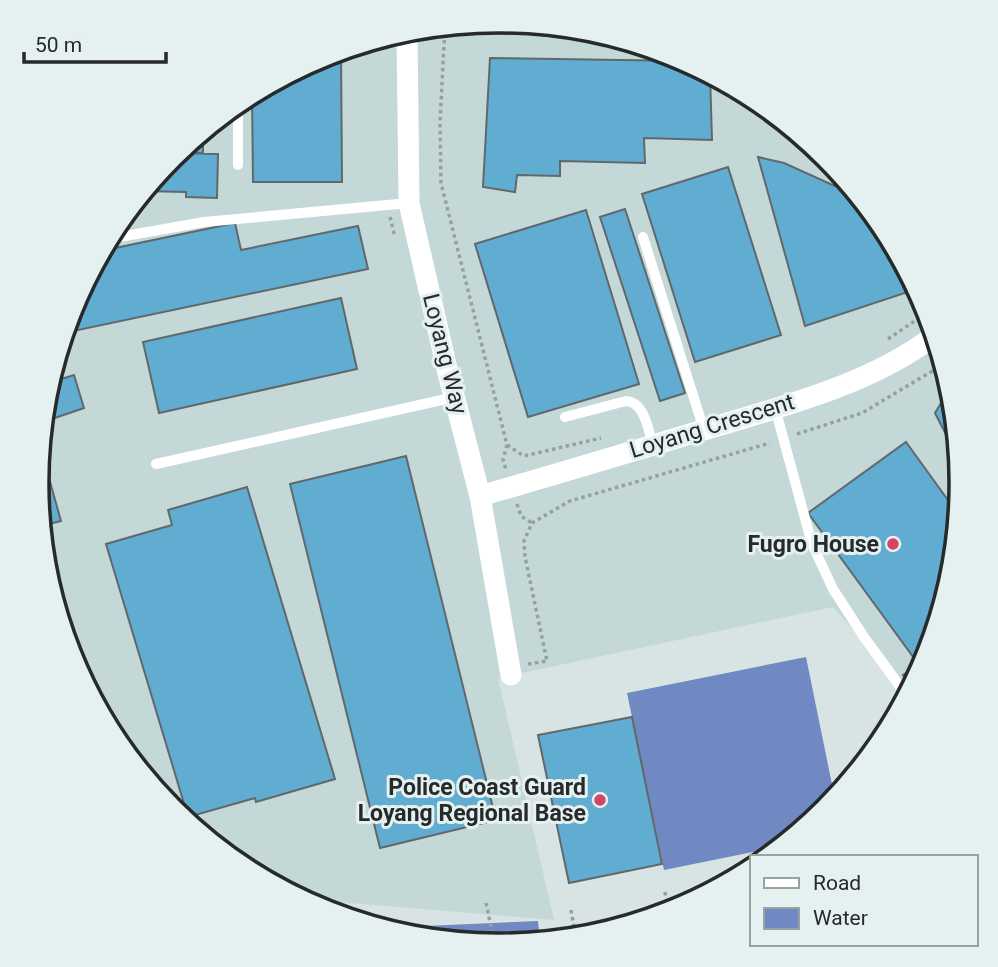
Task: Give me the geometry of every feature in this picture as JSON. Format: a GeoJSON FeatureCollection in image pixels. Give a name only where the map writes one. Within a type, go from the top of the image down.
{"type":"FeatureCollection","features":[{"type":"Feature","properties":{"kind":"street","name":"Loyang Way"},"geometry":{"type":"LineString","coordinates":[[407,43],[409,203],[480,496],[511,671]]}},
{"type":"Feature","properties":{"kind":"street","name":"Loyang Crescent"},"geometry":{"type":"LineString","coordinates":[[480,496],[704,430],[868,376],[926,342]]}},
{"type":"Feature","properties":{"kind":"lane"},"geometry":{"type":"LineString","coordinates":[[238,117],[238,165]]}},
{"type":"Feature","properties":{"kind":"lane"},"geometry":{"type":"LineString","coordinates":[[123,236],[204,222],[409,203]]}},
{"type":"Feature","properties":{"kind":"lane"},"geometry":{"type":"LineString","coordinates":[[643,237],[704,430]]}},
{"type":"Feature","properties":{"kind":"lane"},"geometry":{"type":"LineString","coordinates":[[156,464],[455,397]]}},
{"type":"Feature","properties":{"kind":"lane"},"geometry":{"type":"LineString","coordinates":[[565,417],[633,401],[640,408],[653,445]]}},
{"type":"Feature","properties":{"kind":"lane"},"geometry":{"type":"LineString","coordinates":[[775,408],[812,544],[833,589],[901,687]]}},
{"type":"Feature","properties":{"kind":"path"},"geometry":{"type":"LineString","coordinates":[[444,37],[441,183],[507,445],[524,456],[611,436]]}},
{"type":"Feature","properties":{"kind":"path"},"geometry":{"type":"LineString","coordinates":[[888,340],[918,319]]}},
{"type":"Feature","properties":{"kind":"path"},"geometry":{"type":"LineString","coordinates":[[787,437],[862,413],[935,370]]}},
{"type":"Feature","properties":{"kind":"path"},"geometry":{"type":"LineString","coordinates":[[511,671],[547,661],[525,557],[524,541],[532,523],[570,501],[775,441]]}},
{"type":"Feature","properties":{"kind":"path"},"geometry":{"type":"LineString","coordinates":[[666,892],[667,901]]}},
{"type":"Feature","properties":{"kind":"path"},"geometry":{"type":"LineString","coordinates":[[486,903],[492,934]]}},
{"type":"Feature","properties":{"kind":"path"},"geometry":{"type":"LineString","coordinates":[[571,910],[574,927]]}},
{"type":"Feature","properties":{"kind":"shaded area"},"geometry":{"type":"Polygon","coordinates":[[[528,34],[616,49],[644,57],[698,80],[773,126],[838,187],[889,258],[915,311],[925,339],[941,396],[945,425],[949,484],[941,571],[925,628],[902,684],[833,607],[498,678],[554,920],[334,902],[274,873],[225,841],[160,780],[109,709],[83,656],[73,628],[57,571],[53,542],[50,454],[57,396],[64,367],[95,284],[142,209],[202,145],[249,109],[274,94],[354,57],[440,37],[528,34]]]}},
{"type":"Feature","properties":{"kind":"water"},"geometry":{"type":"Polygon","coordinates":[[[806,657],[832,786],[796,822],[759,851],[664,870],[627,693],[806,657]]]}},
{"type":"Feature","properties":{"kind":"water"},"geometry":{"type":"Polygon","coordinates":[[[538,921],[539,932],[470,933],[418,926],[538,921]]]}},
{"type":"Feature","properties":{"kind":"building"},"geometry":{"type":"Polygon","coordinates":[[[490,58],[653,61],[710,87],[712,140],[644,138],[645,163],[560,161],[560,176],[517,175],[515,192],[483,187],[490,58]]]}},
{"type":"Feature","properties":{"kind":"building"},"geometry":{"type":"Polygon","coordinates":[[[341,62],[342,182],[253,182],[252,107],[300,80],[341,62]]]}},
{"type":"Feature","properties":{"kind":"building"},"geometry":{"type":"Polygon","coordinates":[[[203,144],[203,153],[194,153],[203,144]]]}},
{"type":"Feature","properties":{"kind":"building"},"geometry":{"type":"Polygon","coordinates":[[[193,153],[218,154],[217,198],[186,197],[186,192],[156,191],[193,153]]]}},
{"type":"Feature","properties":{"kind":"building"},"geometry":{"type":"Polygon","coordinates":[[[758,157],[784,163],[839,188],[873,233],[907,292],[805,326],[758,157]]]}},
{"type":"Feature","properties":{"kind":"building"},"geometry":{"type":"Polygon","coordinates":[[[728,167],[781,335],[695,362],[642,194],[728,167]]]}},
{"type":"Feature","properties":{"kind":"building"},"geometry":{"type":"Polygon","coordinates":[[[625,209],[685,393],[660,401],[600,217],[625,209]]]}},
{"type":"Feature","properties":{"kind":"building"},"geometry":{"type":"Polygon","coordinates":[[[586,210],[639,384],[528,417],[475,244],[586,210]]]}},
{"type":"Feature","properties":{"kind":"building"},"geometry":{"type":"Polygon","coordinates":[[[235,223],[241,250],[358,226],[368,269],[76,330],[95,284],[115,248],[235,223]]]}},
{"type":"Feature","properties":{"kind":"building"},"geometry":{"type":"Polygon","coordinates":[[[341,298],[357,369],[159,413],[143,342],[341,298]]]}},
{"type":"Feature","properties":{"kind":"building"},"geometry":{"type":"Polygon","coordinates":[[[74,375],[84,408],[54,418],[57,396],[61,379],[74,375]]]}},
{"type":"Feature","properties":{"kind":"building"},"geometry":{"type":"Polygon","coordinates":[[[942,402],[946,435],[935,413],[942,402]]]}},
{"type":"Feature","properties":{"kind":"building","name":"Fugro House"},"geometry":{"type":"Polygon","coordinates":[[[906,442],[948,501],[941,571],[914,658],[808,513],[906,442]]]}},
{"type":"Feature","properties":{"kind":"building"},"geometry":{"type":"Polygon","coordinates":[[[406,456],[496,820],[380,848],[290,484],[406,456]]]}},
{"type":"Feature","properties":{"kind":"building"},"geometry":{"type":"Polygon","coordinates":[[[49,479],[61,521],[51,523],[49,479]]]}},
{"type":"Feature","properties":{"kind":"building"},"geometry":{"type":"Polygon","coordinates":[[[247,487],[335,779],[256,802],[255,798],[195,815],[184,805],[106,544],[172,525],[168,510],[247,487]]]}},
{"type":"Feature","properties":{"kind":"building","name":"Police Coast Guard Loyang Regional Base"},"geometry":{"type":"Polygon","coordinates":[[[632,717],[662,864],[569,883],[538,735],[632,717]]]}},
{"type":"Feature","properties":{"kind":"place","name":"Fugro House"},"geometry":{"type":"Point","coordinates":[893,544]}},
{"type":"Feature","properties":{"kind":"place","name":"Police Coast Guard Loyang Regional Base"},"geometry":{"type":"Point","coordinates":[600,800]}}]}
